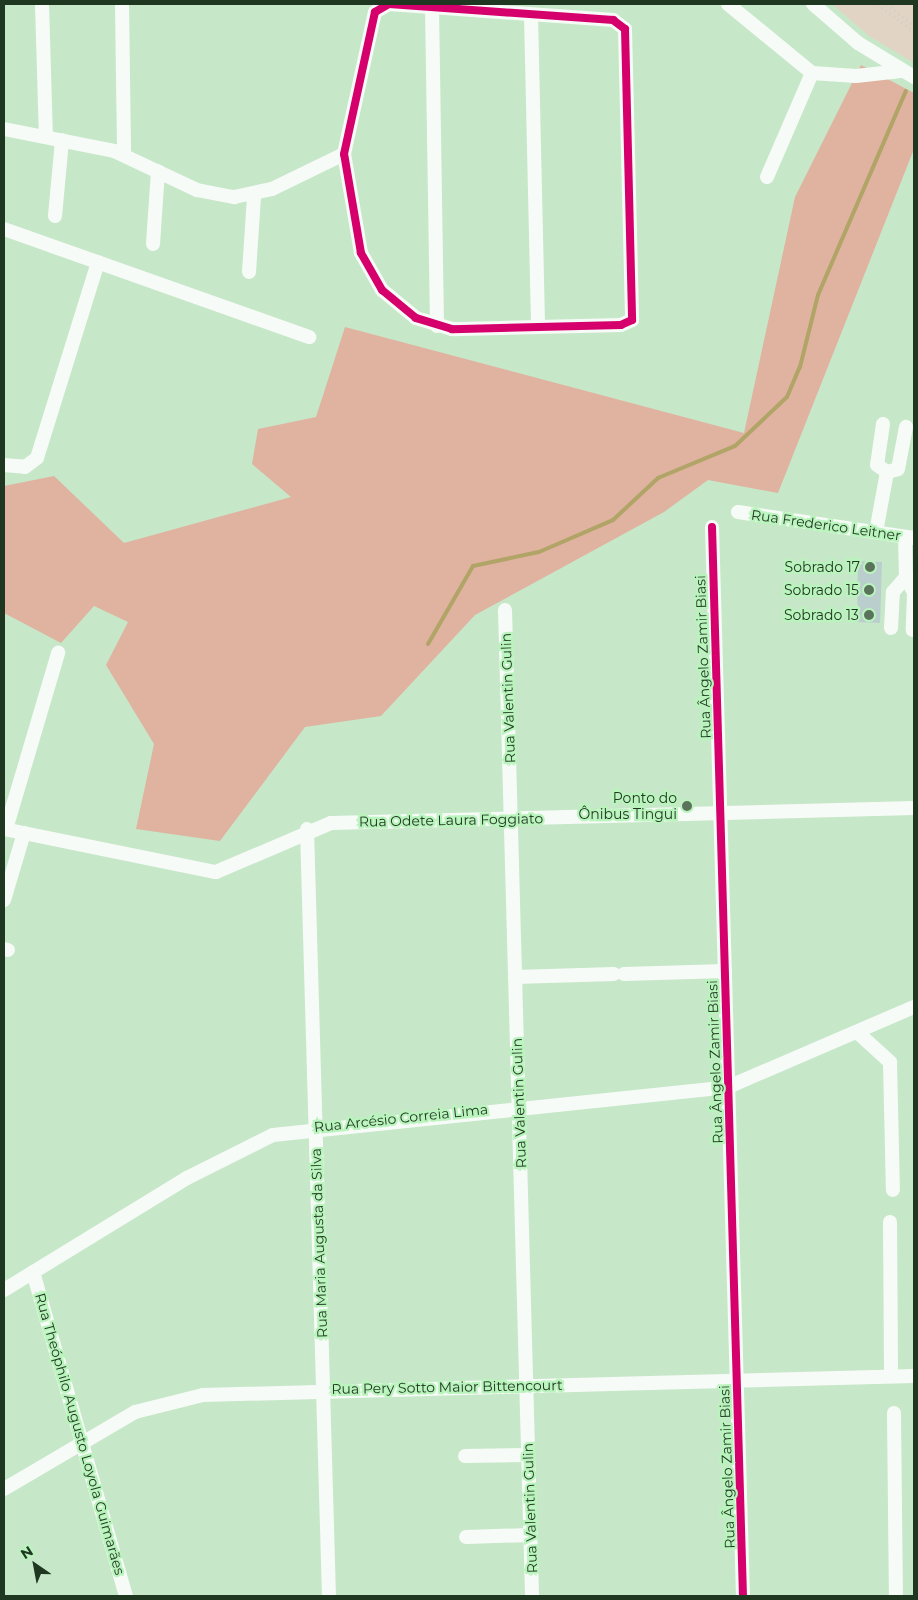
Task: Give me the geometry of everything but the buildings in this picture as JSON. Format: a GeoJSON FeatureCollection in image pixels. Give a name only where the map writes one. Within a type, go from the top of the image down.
{"type":"FeatureCollection","features":[{"type":"Feature","properties":{"kind":"street"},"geometry":{"type":"LineString","coordinates":[[42,4],[46,137]]}},
{"type":"Feature","properties":{"kind":"street"},"geometry":{"type":"LineString","coordinates":[[122,4],[124,155]]}},
{"type":"Feature","properties":{"kind":"street"},"geometry":{"type":"LineString","coordinates":[[389,4],[531,14],[613,20],[628,35],[636,314],[621,325],[538,327],[437,326],[399,307],[370,272],[357,236],[354,190],[344,154],[375,12],[389,4]]}},
{"type":"Feature","properties":{"kind":"street"},"geometry":{"type":"LineString","coordinates":[[728,4],[812,73],[856,76],[901,71]]}},
{"type":"Feature","properties":{"kind":"street"},"geometry":{"type":"LineString","coordinates":[[813,4],[858,43],[901,71],[914,77]]}},
{"type":"Feature","properties":{"kind":"street"},"geometry":{"type":"LineString","coordinates":[[432,7],[437,326]]}},
{"type":"Feature","properties":{"kind":"street"},"geometry":{"type":"LineString","coordinates":[[531,14],[538,327]]}},
{"type":"Feature","properties":{"kind":"street"},"geometry":{"type":"LineString","coordinates":[[767,177],[812,73]]}},
{"type":"Feature","properties":{"kind":"street"},"geometry":{"type":"LineString","coordinates":[[4,129],[62,140],[124,155],[214,196],[254,196],[344,154]]}},
{"type":"Feature","properties":{"kind":"street"},"geometry":{"type":"LineString","coordinates":[[55,216],[62,140]]}},
{"type":"Feature","properties":{"kind":"street"},"geometry":{"type":"LineString","coordinates":[[153,244],[158,172]]}},
{"type":"Feature","properties":{"kind":"street"},"geometry":{"type":"LineString","coordinates":[[249,272],[254,196]]}},
{"type":"Feature","properties":{"kind":"street"},"geometry":{"type":"LineString","coordinates":[[4,229],[309,336]]}},
{"type":"Feature","properties":{"kind":"street"},"geometry":{"type":"LineString","coordinates":[[4,465],[25,467],[36,458],[98,262]]}},
{"type":"Feature","properties":{"kind":"street"},"geometry":{"type":"LineString","coordinates":[[883,424],[877,466],[887,472]]}},
{"type":"Feature","properties":{"kind":"street"},"geometry":{"type":"LineString","coordinates":[[887,472],[898,468],[906,427]]}},
{"type":"Feature","properties":{"kind":"street"},"geometry":{"type":"LineString","coordinates":[[876,532],[887,472]]}},
{"type":"Feature","properties":{"kind":"street","name":"Rua Frederico Leitner"},"geometry":{"type":"LineString","coordinates":[[738,512],[910,537]]}},
{"type":"Feature","properties":{"kind":"street","name":"Rua Ângelo Zamir Biasi"},"geometry":{"type":"LineString","coordinates":[[712,527],[743,1596]]}},
{"type":"Feature","properties":{"kind":"street"},"geometry":{"type":"LineString","coordinates":[[910,537],[906,576],[914,592],[913,630]]}},
{"type":"Feature","properties":{"kind":"street"},"geometry":{"type":"LineString","coordinates":[[891,628],[893,592],[906,576]]}},
{"type":"Feature","properties":{"kind":"street","name":"Rua Valentin Gulin"},"geometry":{"type":"LineString","coordinates":[[505,610],[532,1596]]}},
{"type":"Feature","properties":{"kind":"street"},"geometry":{"type":"LineString","coordinates":[[5,829],[58,653]]}},
{"type":"Feature","properties":{"kind":"street","name":"Rua Odete Laura Foggiato"},"geometry":{"type":"LineString","coordinates":[[5,829],[216,872],[256,858],[307,829],[331,823],[914,808]]}},
{"type":"Feature","properties":{"kind":"street","name":"Rua Maria Augusta da Silva"},"geometry":{"type":"LineString","coordinates":[[307,829],[329,1596]]}},
{"type":"Feature","properties":{"kind":"street"},"geometry":{"type":"LineString","coordinates":[[4,900],[24,833]]}},
{"type":"Feature","properties":{"kind":"street"},"geometry":{"type":"LineString","coordinates":[[515,977],[725,971]]}},
{"type":"Feature","properties":{"kind":"street","name":"Rua Arcésio Correia Lima"},"geometry":{"type":"LineString","coordinates":[[4,1290],[216,1161],[273,1135],[316,1127],[728,1087],[914,1007]]}},
{"type":"Feature","properties":{"kind":"street"},"geometry":{"type":"LineString","coordinates":[[857,1032],[890,1062],[893,1190]]}},
{"type":"Feature","properties":{"kind":"street"},"geometry":{"type":"LineString","coordinates":[[890,1222],[891,1376]]}},
{"type":"Feature","properties":{"kind":"street","name":"Rua Theóphilo Augusto Loyola Guimarães"},"geometry":{"type":"LineString","coordinates":[[33,1272],[126,1596]]}},
{"type":"Feature","properties":{"kind":"street","name":"Rua Pery Sotto Maior Bittencourt"},"geometry":{"type":"LineString","coordinates":[[4,1489],[81,1441],[135,1412],[174,1400],[323,1390],[914,1376]]}},
{"type":"Feature","properties":{"kind":"street"},"geometry":{"type":"LineString","coordinates":[[894,1413],[896,1596]]}},
{"type":"Feature","properties":{"kind":"street"},"geometry":{"type":"LineString","coordinates":[[465,1456],[528,1456]]}},
{"type":"Feature","properties":{"kind":"street"},"geometry":{"type":"LineString","coordinates":[[466,1537],[530,1535]]}},
{"type":"Feature","properties":{"kind":"path"},"geometry":{"type":"LineString","coordinates":[[878,4],[914,31]]}},
{"type":"Feature","properties":{"kind":"path"},"geometry":{"type":"LineString","coordinates":[[887,4],[914,25]]}},
{"type":"Feature","properties":{"kind":"shaded area"},"geometry":{"type":"Polygon","coordinates":[[[832,4],[914,4],[914,63],[869,36],[832,4]]]}},
{"type":"Feature","properties":{"kind":"shaded area"},"geometry":{"type":"Polygon","coordinates":[[[861,65],[914,93],[914,149],[778,493],[708,480],[664,512],[475,615],[381,716],[305,727],[220,841],[136,829],[154,744],[106,665],[128,622],[94,606],[61,643],[4,613],[4,486],[54,476],[124,543],[291,497],[252,464],[258,429],[316,417],[345,327],[744,433],[795,197],[861,65]]]}},
{"type":"Feature","properties":{"kind":"waterway"},"geometry":{"type":"LineString","coordinates":[[428,644],[473,566],[539,552],[613,520],[658,478],[735,446],[787,397],[800,367],[818,295],[906,91]]}},
{"type":"Feature","properties":{"kind":"cycle path"},"geometry":{"type":"LineString","coordinates":[[389,4],[613,20],[625,29],[632,320],[621,325],[452,329],[416,318],[382,290],[361,253],[344,154],[375,12],[389,4]]}},
{"type":"Feature","properties":{"kind":"cycle path"},"geometry":{"type":"LineString","coordinates":[[712,527],[743,1596]]}},
{"type":"Feature","properties":{"kind":"place","name":"Sobrado 17"},"geometry":{"type":"Point","coordinates":[870,567]}},
{"type":"Feature","properties":{"kind":"place","name":"Sobrado 15"},"geometry":{"type":"Point","coordinates":[869,590]}},
{"type":"Feature","properties":{"kind":"place","name":"Sobrado 13"},"geometry":{"type":"Point","coordinates":[869,615]}},
{"type":"Feature","properties":{"kind":"place","name":"Ponto do Ônibus Tingui"},"geometry":{"type":"Point","coordinates":[687,806]}}]}
